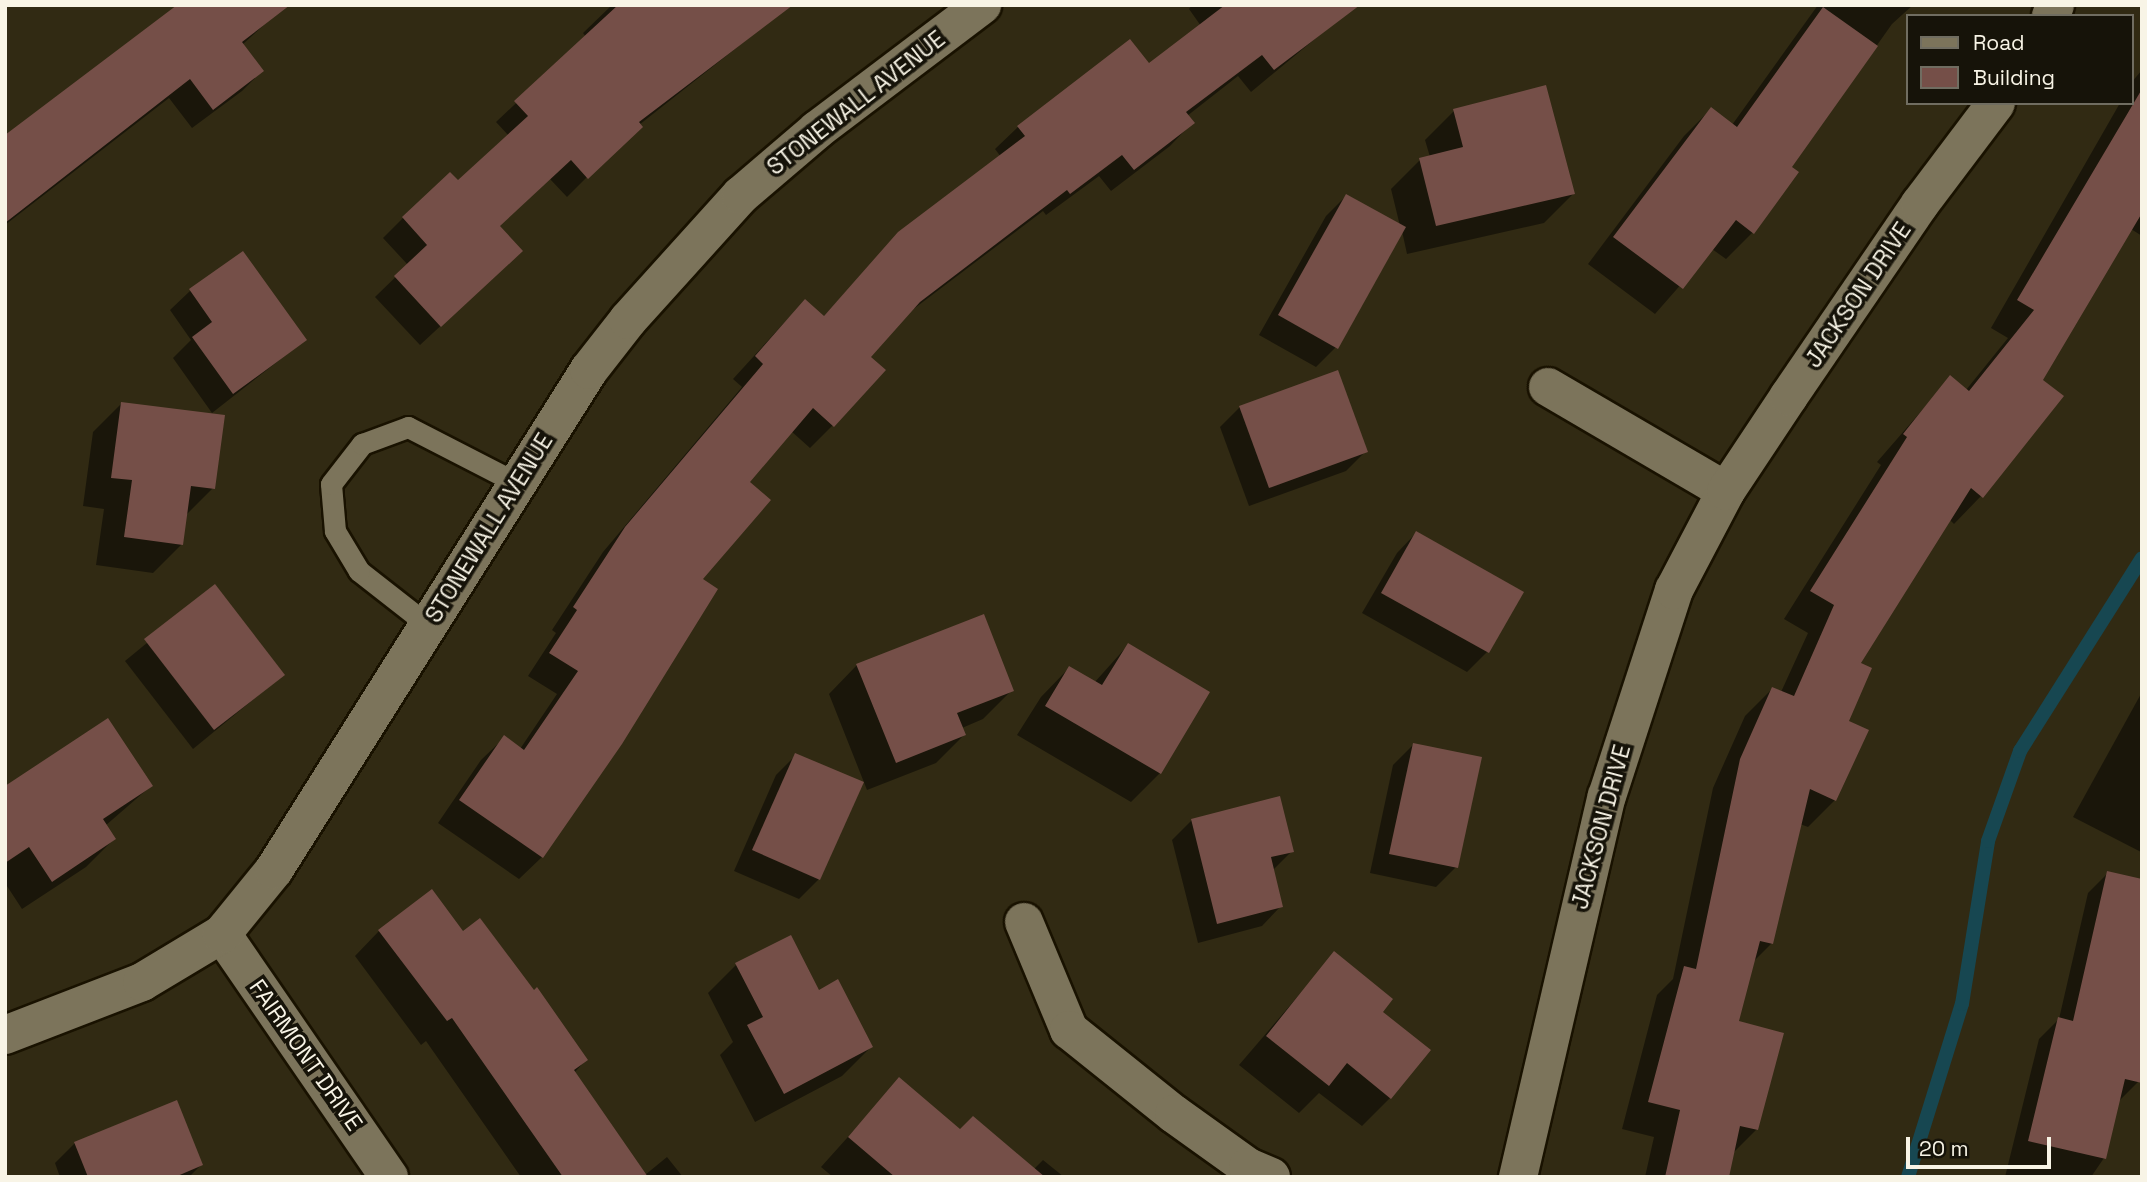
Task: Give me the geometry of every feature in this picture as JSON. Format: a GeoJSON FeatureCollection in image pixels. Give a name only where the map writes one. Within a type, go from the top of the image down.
{"type":"FeatureCollection","features":[{"type":"Feature","properties":{"kind":"street","name":"STONEWALL AVENUE"},"geometry":{"type":"LineString","coordinates":[[5,1035],[142,982],[222,934],[274,870],[589,370],[688,250],[741,195],[817,130],[982,5]]}},
{"type":"Feature","properties":{"kind":"street","name":"JACKSON DRIVE"},"geometry":{"type":"LineString","coordinates":[[1518,1177],[1606,796],[1674,590],[1726,491],[1920,204],[1994,105]]}},
{"type":"Feature","properties":{"kind":"street"},"geometry":{"type":"LineString","coordinates":[[1548,387],[1726,491]]}},
{"type":"Feature","properties":{"kind":"street"},"geometry":{"type":"LineString","coordinates":[[1024,922],[1069,1030],[1174,1114],[1248,1167],[1271,1177]]}},
{"type":"Feature","properties":{"kind":"street","name":"FAIRMONT DRIVE"},"geometry":{"type":"LineString","coordinates":[[222,934],[390,1177]]}},
{"type":"Feature","properties":{"kind":"lane"},"geometry":{"type":"LineString","coordinates":[[428,625],[359,571],[335,531],[331,484],[362,444],[408,427],[517,483]]}},
{"type":"Feature","properties":{"kind":"building"},"geometry":{"type":"Polygon","coordinates":[[[177,5],[290,5],[242,42],[264,71],[213,110],[190,79],[5,223],[5,135],[177,5]]]}},
{"type":"Feature","properties":{"kind":"building"},"geometry":{"type":"Polygon","coordinates":[[[618,5],[793,5],[639,122],[643,127],[588,179],[571,160],[500,226],[523,251],[441,327],[394,276],[427,245],[402,217],[450,172],[458,180],[528,116],[514,101],[618,5]]]}},
{"type":"Feature","properties":{"kind":"building"},"geometry":{"type":"Polygon","coordinates":[[[1225,5],[1360,5],[1274,70],[1262,55],[1186,112],[1195,123],[1134,170],[1122,155],[1070,194],[1067,190],[920,302],[871,357],[886,370],[834,427],[813,408],[750,482],[771,500],[703,579],[718,589],[622,744],[543,858],[459,800],[504,735],[524,750],[578,671],[549,653],[577,610],[573,607],[625,527],[763,364],[755,356],[805,299],[824,316],[898,232],[1025,136],[1017,126],[1130,39],[1149,63],[1225,5]]]}},
{"type":"Feature","properties":{"kind":"building"},"geometry":{"type":"Polygon","coordinates":[[[1823,7],[1878,46],[1792,167],[1799,172],[1754,234],[1736,220],[1683,289],[1613,237],[1711,107],[1737,127],[1823,7]]]}},
{"type":"Feature","properties":{"kind":"building"},"geometry":{"type":"Polygon","coordinates":[[[1546,85],[1575,194],[1436,226],[1419,158],[1463,147],[1453,109],[1546,85]]]}},
{"type":"Feature","properties":{"kind":"building"},"geometry":{"type":"Polygon","coordinates":[[[2142,89],[2142,213],[2043,380],[2064,396],[1983,498],[1971,488],[1861,663],[1872,668],[1849,721],[1869,730],[1836,801],[1810,789],[1773,944],[1760,941],[1739,1021],[1784,1033],[1758,1130],[1740,1126],[1729,1177],[1665,1177],[1680,1110],[1648,1102],[1684,966],[1696,969],[1740,759],[1772,687],[1794,696],[1834,605],[1810,591],[1907,437],[1903,434],[1950,375],[1969,391],[2034,310],[2017,300],[2142,89]]]}},
{"type":"Feature","properties":{"kind":"building"},"geometry":{"type":"Polygon","coordinates":[[[1346,194],[1406,227],[1338,349],[1278,315],[1346,194]]]}},
{"type":"Feature","properties":{"kind":"building"},"geometry":{"type":"Polygon","coordinates":[[[243,251],[307,340],[233,394],[192,337],[212,322],[189,289],[243,251]]]}},
{"type":"Feature","properties":{"kind":"building"},"geometry":{"type":"Polygon","coordinates":[[[1338,370],[1368,452],[1269,488],[1239,406],[1338,370]]]}},
{"type":"Feature","properties":{"kind":"building"},"geometry":{"type":"Polygon","coordinates":[[[121,402],[225,415],[215,489],[191,486],[183,545],[124,537],[132,480],[111,478],[121,402]]]}},
{"type":"Feature","properties":{"kind":"building"},"geometry":{"type":"Polygon","coordinates":[[[1416,531],[1524,592],[1489,653],[1381,593],[1416,531]]]}},
{"type":"Feature","properties":{"kind":"building"},"geometry":{"type":"Polygon","coordinates":[[[215,584],[285,675],[214,730],[144,639],[215,584]]]}},
{"type":"Feature","properties":{"kind":"building"},"geometry":{"type":"Polygon","coordinates":[[[984,614],[1014,691],[957,713],[966,735],[896,763],[856,664],[984,614]]]}},
{"type":"Feature","properties":{"kind":"building"},"geometry":{"type":"Polygon","coordinates":[[[1128,643],[1210,692],[1161,774],[1045,706],[1069,666],[1102,685],[1128,643]]]}},
{"type":"Feature","properties":{"kind":"building"},"geometry":{"type":"Polygon","coordinates":[[[108,718],[153,786],[103,819],[116,839],[52,882],[29,847],[5,863],[5,786],[108,718]]]}},
{"type":"Feature","properties":{"kind":"building"},"geometry":{"type":"Polygon","coordinates":[[[1413,743],[1482,757],[1458,868],[1389,854],[1413,743]]]}},
{"type":"Feature","properties":{"kind":"building"},"geometry":{"type":"Polygon","coordinates":[[[795,753],[864,782],[820,880],[752,850],[795,753]]]}},
{"type":"Feature","properties":{"kind":"building"},"geometry":{"type":"Polygon","coordinates":[[[1280,796],[1294,852],[1271,857],[1283,907],[1217,924],[1191,819],[1280,796]]]}},
{"type":"Feature","properties":{"kind":"building"},"geometry":{"type":"Polygon","coordinates":[[[2107,871],[2142,879],[2142,1083],[2125,1079],[2106,1159],[2028,1141],[2058,1017],[2073,1021],[2107,871]]]}},
{"type":"Feature","properties":{"kind":"building"},"geometry":{"type":"Polygon","coordinates":[[[432,889],[463,931],[480,918],[534,990],[537,987],[588,1060],[574,1070],[648,1177],[563,1177],[452,1018],[447,1021],[378,930],[432,889]]]}},
{"type":"Feature","properties":{"kind":"building"},"geometry":{"type":"Polygon","coordinates":[[[791,935],[819,990],[838,979],[873,1047],[784,1094],[747,1025],[763,1017],[735,963],[791,935]]]}},
{"type":"Feature","properties":{"kind":"building"},"geometry":{"type":"Polygon","coordinates":[[[1334,951],[1393,999],[1383,1012],[1431,1050],[1391,1099],[1347,1063],[1329,1086],[1266,1036],[1334,951]]]}},
{"type":"Feature","properties":{"kind":"building"},"geometry":{"type":"Polygon","coordinates":[[[899,1077],[960,1129],[973,1116],[1045,1177],[895,1177],[848,1137],[899,1077]]]}},
{"type":"Feature","properties":{"kind":"building"},"geometry":{"type":"Polygon","coordinates":[[[177,1100],[203,1165],[175,1177],[88,1177],[74,1142],[177,1100]]]}},
{"type":"Feature","properties":{"kind":"waterway"},"geometry":{"type":"LineString","coordinates":[[1908,1177],[1962,1004],[1988,841],[2020,751],[2142,558]]}}]}
